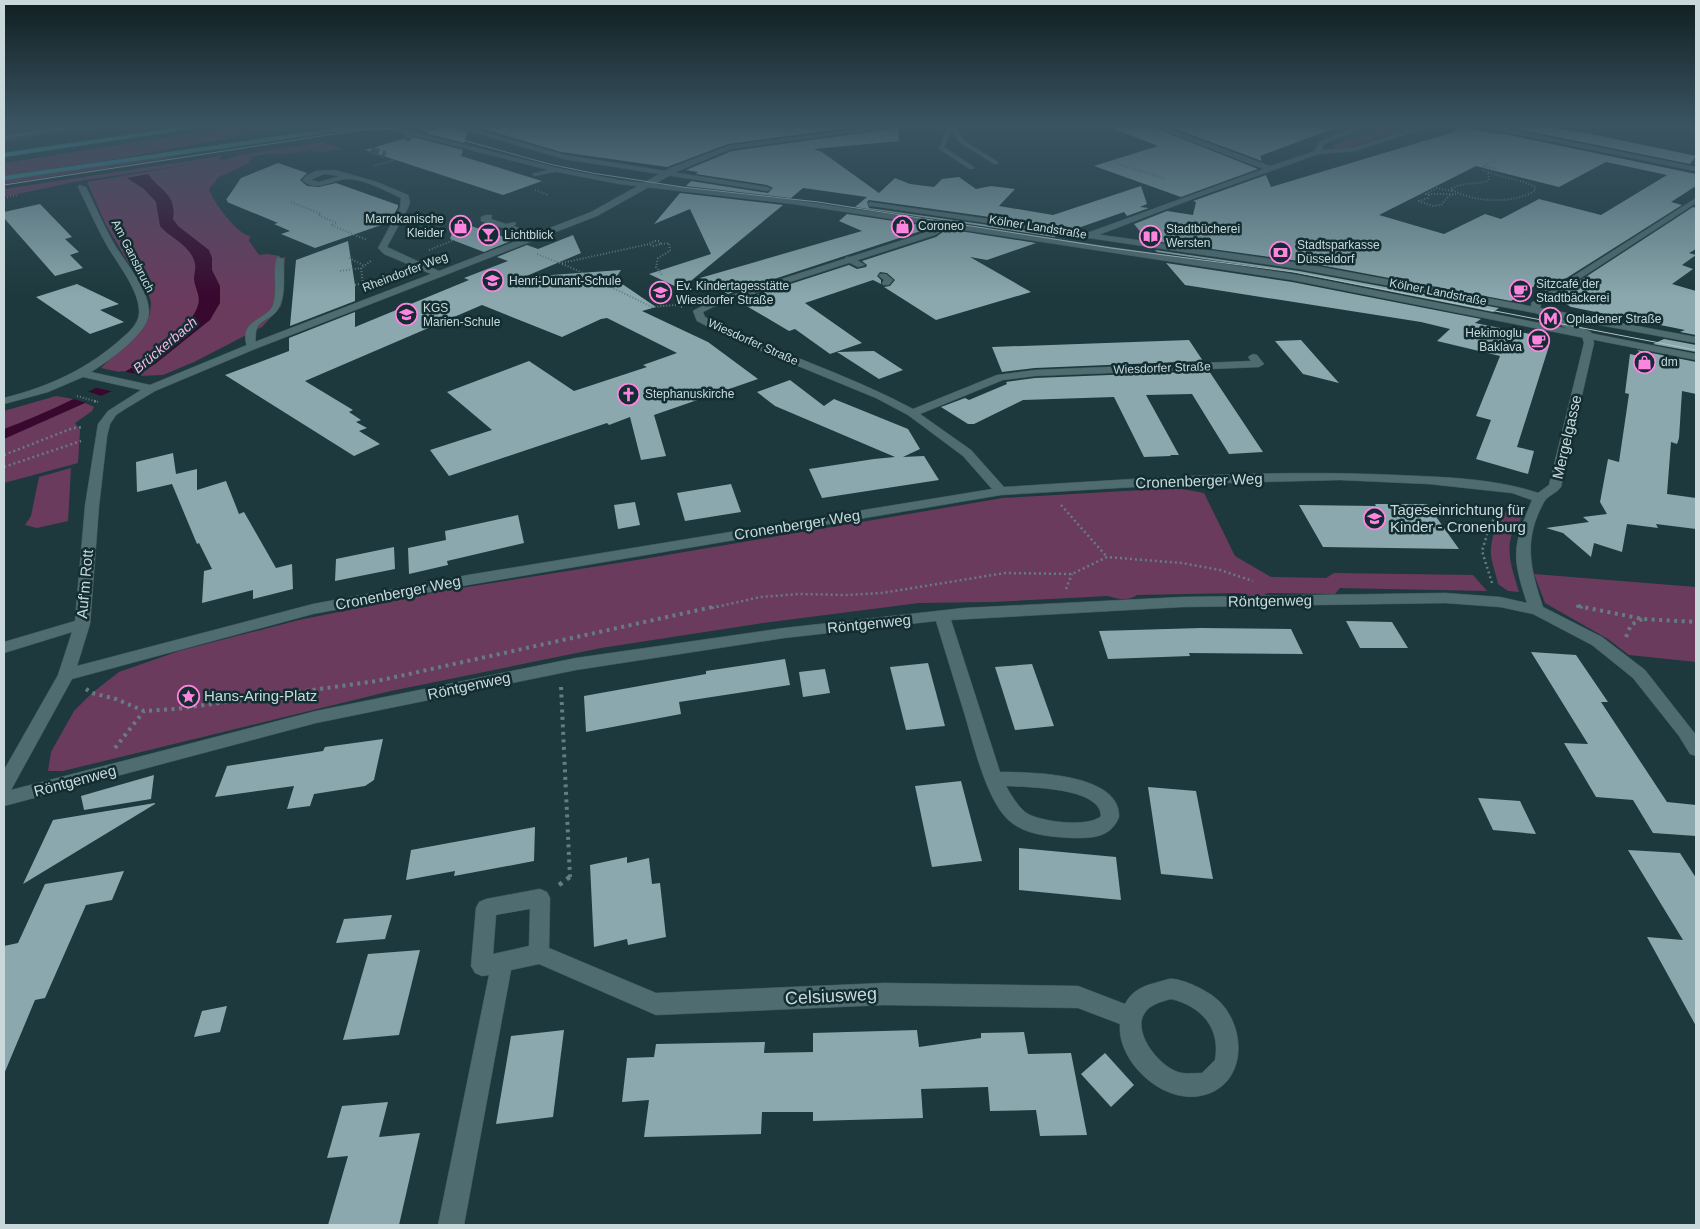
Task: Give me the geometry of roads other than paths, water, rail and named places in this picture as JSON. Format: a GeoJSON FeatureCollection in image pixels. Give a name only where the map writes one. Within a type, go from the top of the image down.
{"type":"FeatureCollection","features":[{"type":"Feature","properties":{"kind":"street"},"geometry":{"type":"LineString","coordinates":[[368,182],[405,197],[404,209],[392,225],[382,248],[391,254],[438,274]]}},
{"type":"Feature","properties":{"kind":"street","name":"Kölner Landstraße"},"geometry":{"type":"LineString","coordinates":[[624,182],[793,202],[1302,279],[1696,357]]}},
{"type":"Feature","properties":{"kind":"street","name":"Rheindorfer Weg"},"geometry":{"type":"LineString","coordinates":[[146,388],[594,214],[650,182]]}},
{"type":"Feature","properties":{"kind":"street"},"geometry":{"type":"LineString","coordinates":[[683,182],[759,192],[782,192]]}},
{"type":"Feature","properties":{"kind":"street"},"geometry":{"type":"LineString","coordinates":[[721,182],[773,190]]}},
{"type":"Feature","properties":{"kind":"street"},"geometry":{"type":"LineString","coordinates":[[1090,236],[1124,221],[1233,182]]}},
{"type":"Feature","properties":{"kind":"street","name":"Am Gansbruch"},"geometry":{"type":"LineString","coordinates":[[4,401],[86,374],[140,326],[144,315],[139,293],[82,187]]}},
{"type":"Feature","properties":{"kind":"street"},"geometry":{"type":"LineString","coordinates":[[816,196],[836,199]]}},
{"type":"Feature","properties":{"kind":"street"},"geometry":{"type":"LineString","coordinates":[[1588,336],[1583,331],[1539,312],[1535,309],[1536,303],[1696,200]]}},
{"type":"Feature","properties":{"kind":"street","name":"Kölner Landstraße"},"geometry":{"type":"LineString","coordinates":[[865,203],[1299,266],[1696,340]]}},
{"type":"Feature","properties":{"kind":"street"},"geometry":{"type":"LineString","coordinates":[[944,226],[965,223],[1079,240],[1096,240],[1090,236]]}},
{"type":"Feature","properties":{"kind":"street","name":"Wiesdorfer Straße"},"geometry":{"type":"LineString","coordinates":[[944,226],[932,232],[710,305],[698,312],[701,319],[734,336],[880,396],[912,413],[968,453],[1001,492]]}},
{"type":"Feature","properties":{"kind":"street","name":"Mergelgasse"},"geometry":{"type":"LineString","coordinates":[[1537,610],[1526,578],[1522,552],[1524,536],[1539,498],[1556,487],[1588,348],[1588,336]]}},
{"type":"Feature","properties":{"kind":"street","name":"Wiesdorfer Straße"},"geometry":{"type":"LineString","coordinates":[[912,413],[1001,377],[1035,373],[1259,364],[1253,357]]}},
{"type":"Feature","properties":{"kind":"street"},"geometry":{"type":"LineString","coordinates":[[86,374],[146,388]]}},
{"type":"Feature","properties":{"kind":"street","name":"Auf'm Rott"},"geometry":{"type":"LineString","coordinates":[[4,786],[66,675],[82,624],[92,506],[104,424],[112,413],[146,388]]}},
{"type":"Feature","properties":{"kind":"street","name":"Cronenberger Weg"},"geometry":{"type":"LineString","coordinates":[[66,675],[313,609],[488,576],[1001,492],[1046,487],[1185,480],[1340,476],[1429,480],[1514,489],[1539,498]]}},
{"type":"Feature","properties":{"kind":"street","name":"Röntgenweg"},"geometry":{"type":"LineString","coordinates":[[4,800],[316,717],[560,668],[784,633],[942,616],[1182,602],[1445,598],[1500,602],[1537,610]]}},
{"type":"Feature","properties":{"kind":"street"},"geometry":{"type":"LineString","coordinates":[[1537,610],[1597,641],[1639,674],[1685,731],[1696,749]]}},
{"type":"Feature","properties":{"kind":"street"},"geometry":{"type":"LineString","coordinates":[[942,616],[994,779],[1010,810],[1020,819],[1032,824],[1076,830],[1095,830],[1106,824],[1111,815],[1109,805],[1098,795],[1084,788],[1053,782],[994,779]]}},
{"type":"Feature","properties":{"kind":"street"},"geometry":{"type":"LineString","coordinates":[[4,647],[82,624]]}},
{"type":"Feature","properties":{"kind":"street"},"geometry":{"type":"LineString","coordinates":[[540,898],[539,954],[482,966],[486,908],[540,898]]}},
{"type":"Feature","properties":{"kind":"street","name":"Celsiusweg"},"geometry":{"type":"LineString","coordinates":[[539,954],[656,1004],[884,994],[1078,997],[1131,1017]]}},
{"type":"Feature","properties":{"kind":"street"},"geometry":{"type":"LineString","coordinates":[[451,1225],[502,962]]}},
{"type":"Feature","properties":{"kind":"street"},"geometry":{"type":"LineString","coordinates":[[1171,988],[1186,992],[1200,1000],[1213,1011],[1222,1024],[1228,1040],[1228,1054],[1224,1068],[1215,1078],[1202,1084],[1187,1085],[1156,1073],[1143,1060],[1134,1046],[1130,1031],[1131,1017],[1136,1004],[1144,995],[1157,990],[1171,988]]}},
{"type":"Feature","properties":{"kind":"lane"},"geometry":{"type":"LineString","coordinates":[[489,217],[484,219],[510,225],[537,236]]}},
{"type":"Feature","properties":{"kind":"lane"},"geometry":{"type":"LineString","coordinates":[[251,346],[250,331],[254,324],[277,305],[280,259]]}},
{"type":"Feature","properties":{"kind":"lane"},"geometry":{"type":"LineString","coordinates":[[849,259],[861,265]]}},
{"type":"Feature","properties":{"kind":"water","name":"Brückerbach"},"geometry":{"type":"Polygon","coordinates":[[[134,182],[155,182],[170,198],[174,211],[173,219],[178,226],[209,250],[212,258],[212,270],[220,286],[220,303],[210,320],[155,364],[112,391],[4,439],[4,429],[81,396],[140,362],[165,344],[185,326],[197,308],[199,296],[194,279],[195,266],[193,258],[185,247],[160,226],[156,202],[144,189],[134,182]]]}},
{"type":"Feature","properties":{"kind":"tram line"},"geometry":{"type":"LineString","coordinates":[[4,185],[21,182]]}},
{"type":"Feature","properties":{"kind":"tram line"},"geometry":{"type":"LineString","coordinates":[[652,182],[818,202],[1111,248],[1294,272],[1696,350]]}},
{"type":"Feature","properties":{"kind":"place","name":"Marrokanische Kleider"},"geometry":{"type":"Point","coordinates":[460,226]}},
{"type":"Feature","properties":{"kind":"place","name":"Coroneo"},"geometry":{"type":"Point","coordinates":[902,226]}},
{"type":"Feature","properties":{"kind":"place","name":"Lichtblick"},"geometry":{"type":"Point","coordinates":[488,235]}},
{"type":"Feature","properties":{"kind":"place","name":"Stadtbücherei Wersten"},"geometry":{"type":"Point","coordinates":[1150,236]}},
{"type":"Feature","properties":{"kind":"place","name":"Stadtsparkasse Düsseldorf"},"geometry":{"type":"Point","coordinates":[1281,252]}},
{"type":"Feature","properties":{"kind":"place","name":"Henri-Dunant-Schule"},"geometry":{"type":"Point","coordinates":[493,281]}},
{"type":"Feature","properties":{"kind":"place","name":"Sitzcafé der Stadtbäckerei"},"geometry":{"type":"Point","coordinates":[1520,291]}},
{"type":"Feature","properties":{"kind":"place","name":"Ev. Kindertagesstätte Wiesdorfer Straße"},"geometry":{"type":"Point","coordinates":[660,293]}},
{"type":"Feature","properties":{"kind":"place","name":"KGS Marien-Schule"},"geometry":{"type":"Point","coordinates":[407,315]}},
{"type":"Feature","properties":{"kind":"place","name":"Opladener Straße"},"geometry":{"type":"Point","coordinates":[1550,319]}},
{"type":"Feature","properties":{"kind":"place","name":"Hekimoglu Baklava"},"geometry":{"type":"Point","coordinates":[1538,340]}},
{"type":"Feature","properties":{"kind":"place","name":"dm"},"geometry":{"type":"Point","coordinates":[1645,362]}},
{"type":"Feature","properties":{"kind":"place","name":"Stephanuskirche"},"geometry":{"type":"Point","coordinates":[629,394]}},
{"type":"Feature","properties":{"kind":"place","name":"Tageseinrichtung für Kinder - Cronenburg"},"geometry":{"type":"Point","coordinates":[1374,519]}},
{"type":"Feature","properties":{"kind":"place","name":"Hans-Aring-Platz"},"geometry":{"type":"Point","coordinates":[188,696]}}]}
